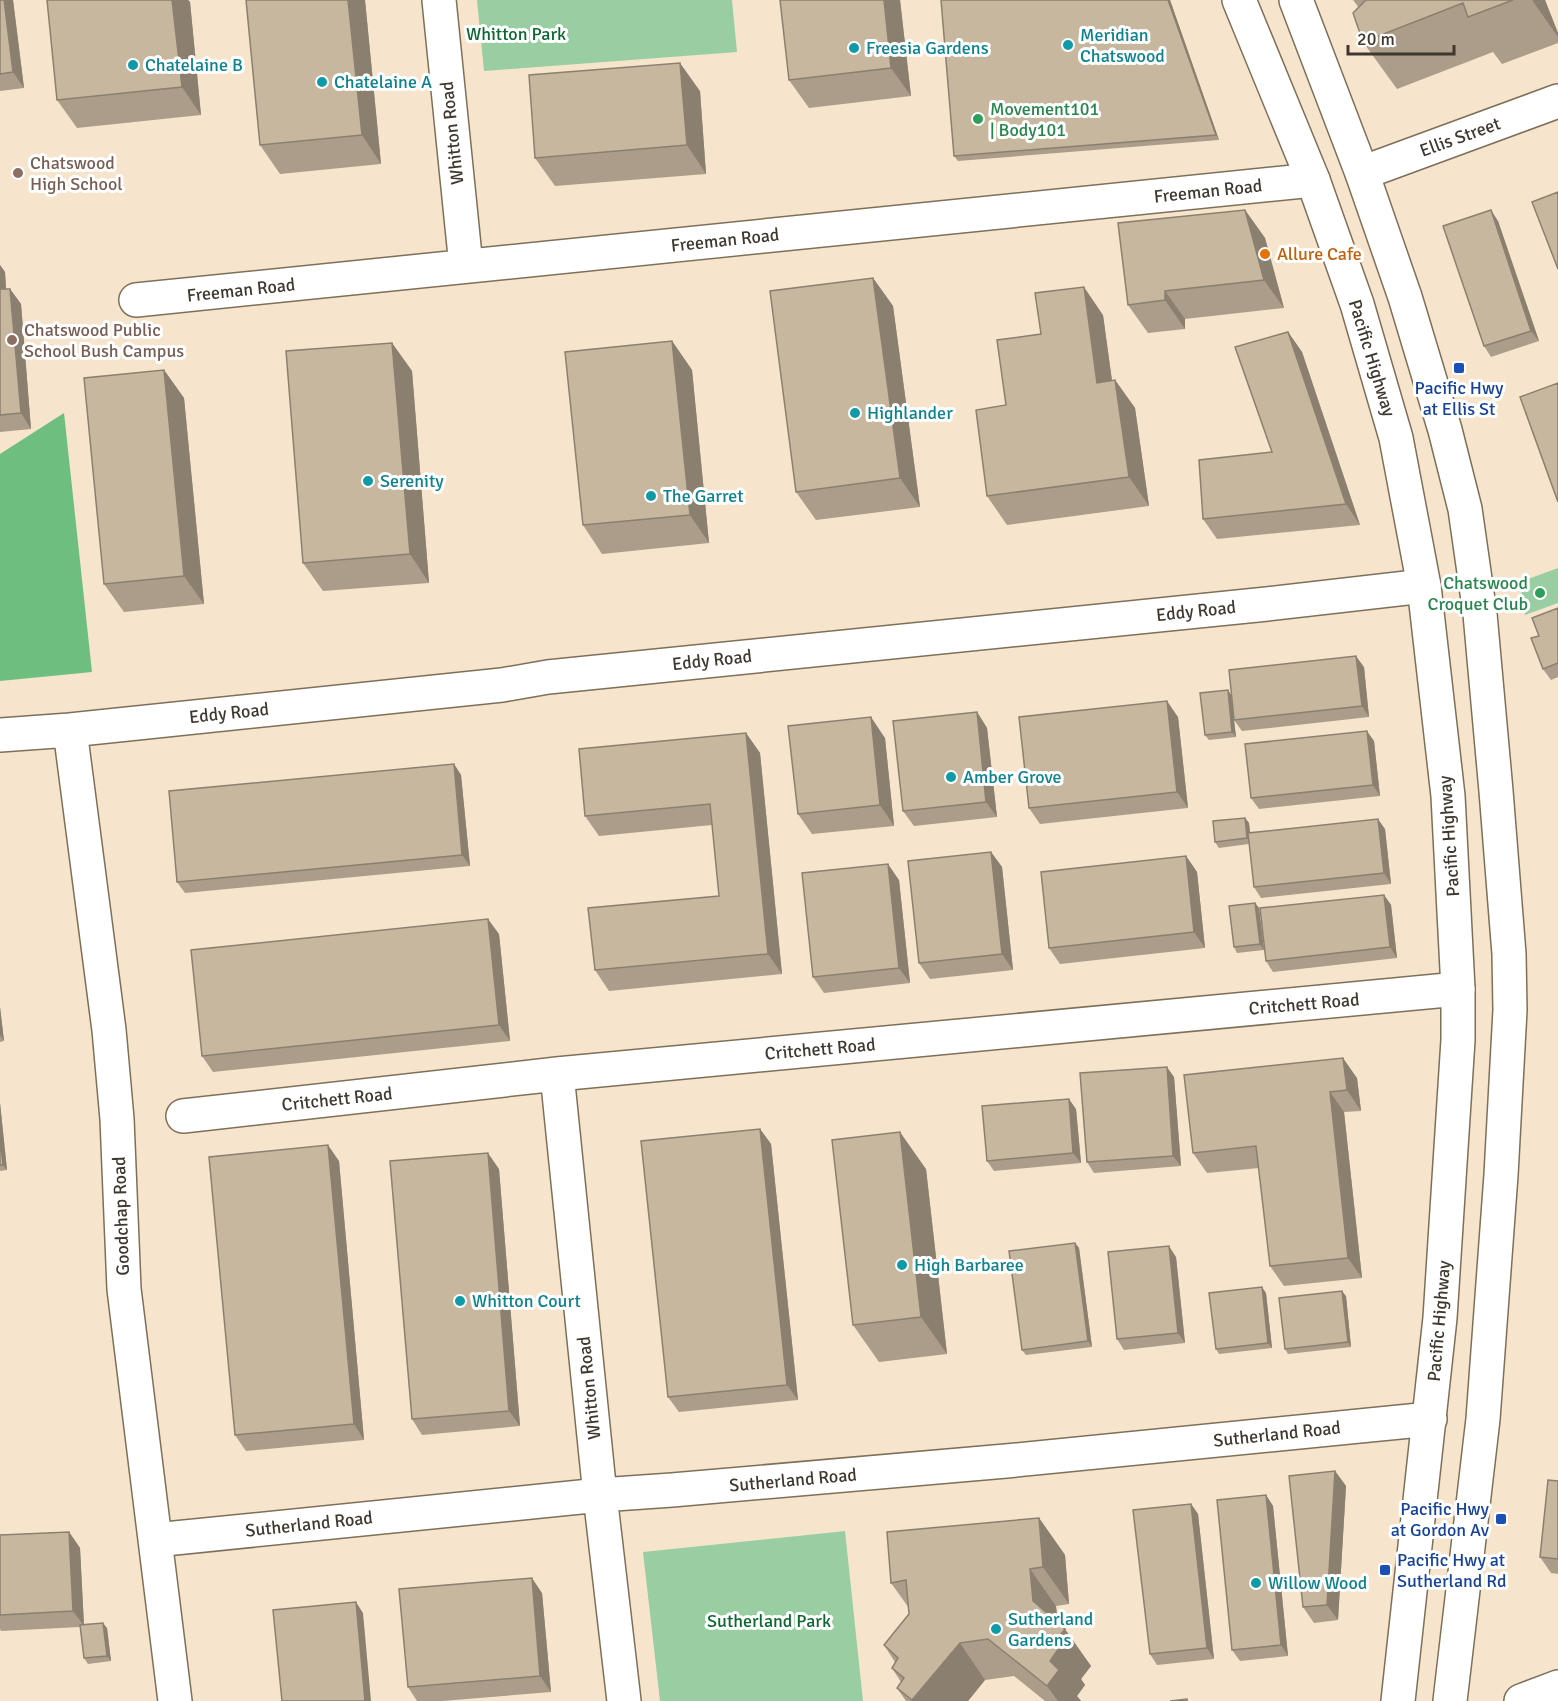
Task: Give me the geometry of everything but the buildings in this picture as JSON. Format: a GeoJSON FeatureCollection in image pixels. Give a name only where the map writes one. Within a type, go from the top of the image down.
{"type":"FeatureCollection","features":[{"type":"Feature","properties":{"kind":"main road","name":"Whitton Road"},"geometry":{"type":"LineString","coordinates":[[439,0],[466,266]]}},
{"type":"Feature","properties":{"kind":"main road","name":"Pacific Highway"},"geometry":{"type":"LineString","coordinates":[[1239,0],[1313,180],[1357,304],[1396,438],[1424,586],[1448,796],[1458,989],[1458,1040],[1440,1318],[1398,1701]]}},
{"type":"Feature","properties":{"kind":"main road"},"geometry":{"type":"LineString","coordinates":[[1296,0],[1362,172],[1408,308],[1445,430],[1465,508],[1480,614],[1509,954],[1510,1010],[1502,1175],[1483,1419],[1450,1701]]}},
{"type":"Feature","properties":{"kind":"main road","name":"Ellis Street"},"geometry":{"type":"LineString","coordinates":[[1362,172],[1558,102]]}},
{"type":"Feature","properties":{"kind":"main road","name":"Freeman Road"},"geometry":{"type":"LineString","coordinates":[[136,300],[1313,180]]}},
{"type":"Feature","properties":{"kind":"main road","name":"Eddy Road"},"geometry":{"type":"LineString","coordinates":[[0,735],[70,730],[502,686],[548,677],[1424,586]]}},
{"type":"Feature","properties":{"kind":"main road","name":"Goodchap Road"},"geometry":{"type":"LineString","coordinates":[[70,730],[109,1030],[117,1119],[124,1289],[175,1701]]}},
{"type":"Feature","properties":{"kind":"main road","name":"Critchett Road"},"geometry":{"type":"LineString","coordinates":[[183,1116],[557,1074],[1458,989]]}},
{"type":"Feature","properties":{"kind":"main road","name":"Whitton Road"},"geometry":{"type":"LineString","coordinates":[[557,1074],[600,1495],[624,1701]]}},
{"type":"Feature","properties":{"kind":"main road","name":"Sutherland Road"},"geometry":{"type":"LineString","coordinates":[[155,1540],[600,1495],[672,1491],[1006,1461],[1430,1419]]}},
{"type":"Feature","properties":{"kind":"main road"},"geometry":{"type":"LineString","coordinates":[[1521,1701],[1558,1687]]}},
{"type":"Feature","properties":{"kind":"green space","name":"Whitton Park"},"geometry":{"type":"Polygon","coordinates":[[[477,0],[732,0],[737,52],[484,71],[477,0]]]}},
{"type":"Feature","properties":{"kind":"green space"},"geometry":{"type":"Polygon","coordinates":[[[64,413],[92,672],[0,681],[0,454],[64,413]]]}},
{"type":"Feature","properties":{"kind":"green space","name":"Chatswood Croquet Club"},"geometry":{"type":"Polygon","coordinates":[[[1558,568],[1558,603],[1525,615],[1520,582],[1558,568]]]}},
{"type":"Feature","properties":{"kind":"green space","name":"Sutherland Park"},"geometry":{"type":"Polygon","coordinates":[[[845,1531],[863,1701],[660,1701],[643,1552],[845,1531]]]}},
{"type":"Feature","properties":{"kind":"place","name":"Meridian Chatswood"},"geometry":{"type":"Point","coordinates":[1068,45]}},
{"type":"Feature","properties":{"kind":"place","name":"Freesia Gardens"},"geometry":{"type":"Point","coordinates":[854,48]}},
{"type":"Feature","properties":{"kind":"place","name":"Chatelaine B"},"geometry":{"type":"Point","coordinates":[133,65]}},
{"type":"Feature","properties":{"kind":"place","name":"Chatelaine A"},"geometry":{"type":"Point","coordinates":[322,82]}},
{"type":"Feature","properties":{"kind":"place","name":"Movement101 | Body101"},"geometry":{"type":"Point","coordinates":[978,119]}},
{"type":"Feature","properties":{"kind":"place","name":"Chatswood High School"},"geometry":{"type":"Point","coordinates":[18,173]}},
{"type":"Feature","properties":{"kind":"place","name":"Allure Cafe"},"geometry":{"type":"Point","coordinates":[1265,254]}},
{"type":"Feature","properties":{"kind":"place","name":"Chatswood Public School Bush Campus"},"geometry":{"type":"Point","coordinates":[12,340]}},
{"type":"Feature","properties":{"kind":"place","name":"Pacific Hwy at Ellis St"},"geometry":{"type":"Point","coordinates":[1459,368]}},
{"type":"Feature","properties":{"kind":"place","name":"Highlander"},"geometry":{"type":"Point","coordinates":[855,413]}},
{"type":"Feature","properties":{"kind":"place","name":"Serenity"},"geometry":{"type":"Point","coordinates":[368,481]}},
{"type":"Feature","properties":{"kind":"place","name":"The Garret"},"geometry":{"type":"Point","coordinates":[651,496]}},
{"type":"Feature","properties":{"kind":"place","name":"Chatswood Croquet Club"},"geometry":{"type":"Point","coordinates":[1540,593]}},
{"type":"Feature","properties":{"kind":"place","name":"Amber Grove"},"geometry":{"type":"Point","coordinates":[951,777]}},
{"type":"Feature","properties":{"kind":"place","name":"High Barbaree"},"geometry":{"type":"Point","coordinates":[902,1265]}},
{"type":"Feature","properties":{"kind":"place","name":"Whitton Court"},"geometry":{"type":"Point","coordinates":[460,1301]}},
{"type":"Feature","properties":{"kind":"place","name":"Pacific Hwy at Gordon Av"},"geometry":{"type":"Point","coordinates":[1501,1519]}},
{"type":"Feature","properties":{"kind":"place","name":"Pacific Hwy at Sutherland Rd"},"geometry":{"type":"Point","coordinates":[1385,1570]}},
{"type":"Feature","properties":{"kind":"place","name":"Willow Wood"},"geometry":{"type":"Point","coordinates":[1256,1583]}},
{"type":"Feature","properties":{"kind":"place","name":"Sutherland Gardens"},"geometry":{"type":"Point","coordinates":[996,1629]}}]}
